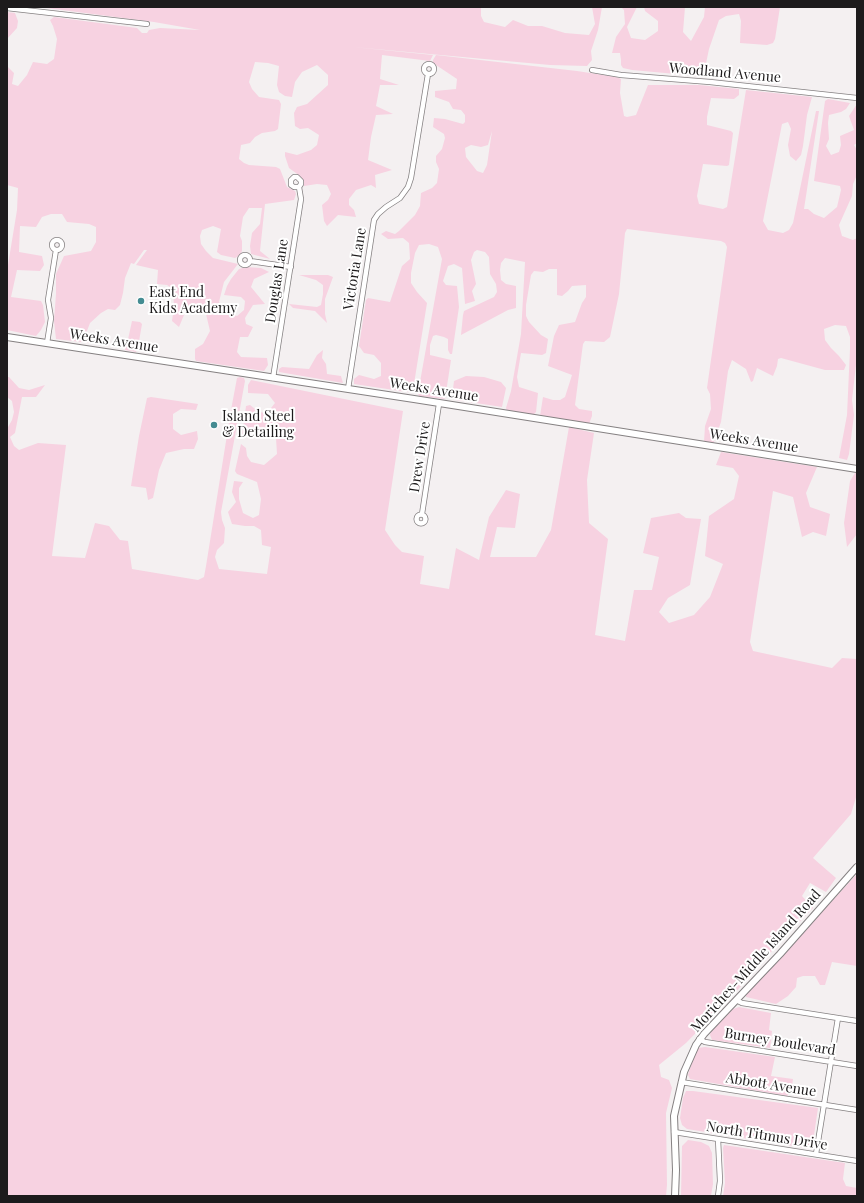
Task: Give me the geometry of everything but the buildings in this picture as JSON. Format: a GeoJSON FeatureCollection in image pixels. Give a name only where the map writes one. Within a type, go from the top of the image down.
{"type":"FeatureCollection","features":[{"type":"Feature","properties":{"kind":"street"},"geometry":{"type":"LineString","coordinates":[[7,8],[146,24]]}},
{"type":"Feature","properties":{"kind":"street","name":"Woodland Avenue"},"geometry":{"type":"LineString","coordinates":[[592,70],[621,75],[710,82],[857,98]]}},
{"type":"Feature","properties":{"kind":"street","name":"Victoria Lane"},"geometry":{"type":"LineString","coordinates":[[348,389],[374,220],[386,207],[400,198],[408,187],[411,178],[428,74]]}},
{"type":"Feature","properties":{"kind":"street","name":"Douglas Lane"},"geometry":{"type":"LineString","coordinates":[[273,378],[301,199],[299,187]]}},
{"type":"Feature","properties":{"kind":"street"},"geometry":{"type":"LineString","coordinates":[[47,343],[51,318],[48,300],[56,250]]}},
{"type":"Feature","properties":{"kind":"street"},"geometry":{"type":"LineString","coordinates":[[250,260],[290,267]]}},
{"type":"Feature","properties":{"kind":"street","name":"Weeks Avenue"},"geometry":{"type":"LineString","coordinates":[[7,337],[857,469]]}},
{"type":"Feature","properties":{"kind":"street","name":"Drew Drive"},"geometry":{"type":"LineString","coordinates":[[422,514],[440,404]]}},
{"type":"Feature","properties":{"kind":"street","name":"Moriches-Middle Island Road"},"geometry":{"type":"LineString","coordinates":[[674,1196],[676,1170],[674,1116],[681,1082],[687,1064],[699,1040],[780,954],[857,867]]}},
{"type":"Feature","properties":{"kind":"street"},"geometry":{"type":"LineString","coordinates":[[736,1000],[857,1021]]}},
{"type":"Feature","properties":{"kind":"street"},"geometry":{"type":"LineString","coordinates":[[816,1154],[838,1018]]}},
{"type":"Feature","properties":{"kind":"street","name":"Burney Boulevard"},"geometry":{"type":"LineString","coordinates":[[699,1040],[857,1066]]}},
{"type":"Feature","properties":{"kind":"street","name":"Abbott Avenue"},"geometry":{"type":"LineString","coordinates":[[681,1082],[857,1110]]}},
{"type":"Feature","properties":{"kind":"street","name":"North Titmus Drive"},"geometry":{"type":"LineString","coordinates":[[674,1132],[857,1161]]}},
{"type":"Feature","properties":{"kind":"street"},"geometry":{"type":"LineString","coordinates":[[718,1139],[720,1181],[718,1196]]}},
{"type":"Feature","properties":{"kind":"shaded area"},"geometry":{"type":"Polygon","coordinates":[[[39,7],[481,7],[481,16],[484,22],[505,27],[513,20],[528,26],[542,26],[565,33],[589,35],[595,24],[592,7],[602,7],[598,30],[591,51],[592,60],[587,66],[550,65],[353,47],[433,55],[430,61],[382,55],[380,79],[399,85],[380,85],[376,106],[393,114],[376,115],[368,160],[392,170],[375,175],[376,188],[371,185],[356,190],[349,199],[349,205],[354,210],[356,217],[338,215],[327,226],[324,221],[322,205],[328,200],[331,194],[327,185],[317,184],[304,186],[300,176],[289,168],[285,152],[297,155],[311,150],[317,145],[319,135],[308,128],[300,129],[295,126],[294,113],[297,107],[307,104],[328,85],[328,75],[317,65],[302,72],[295,82],[292,97],[285,96],[279,92],[277,85],[279,66],[255,62],[249,82],[252,89],[259,97],[279,100],[281,104],[278,129],[275,131],[262,133],[255,137],[250,143],[241,145],[239,159],[249,165],[276,167],[280,169],[287,187],[295,191],[296,194],[294,200],[265,204],[260,251],[270,259],[251,254],[250,246],[252,233],[260,224],[262,208],[249,208],[243,217],[240,236],[242,241],[242,251],[240,255],[235,258],[221,255],[217,252],[221,229],[213,226],[202,230],[200,236],[201,244],[213,258],[238,264],[224,282],[219,302],[226,313],[237,316],[244,310],[245,301],[241,297],[224,295],[231,279],[239,269],[246,267],[261,268],[269,272],[254,279],[251,287],[265,304],[253,305],[245,318],[246,324],[253,327],[248,337],[240,337],[237,352],[241,357],[267,358],[268,365],[264,371],[196,361],[195,349],[203,344],[210,331],[206,314],[197,312],[184,315],[179,327],[172,321],[174,307],[173,289],[167,285],[157,284],[158,270],[136,265],[147,250],[144,250],[134,264],[131,263],[125,278],[120,305],[115,310],[108,309],[101,313],[90,323],[85,336],[90,343],[56,339],[54,321],[56,274],[64,256],[91,251],[96,242],[96,227],[89,224],[67,222],[62,214],[51,214],[42,217],[36,227],[20,226],[19,252],[42,256],[44,265],[40,271],[17,270],[11,297],[41,301],[43,305],[45,322],[36,336],[7,330],[7,271],[17,210],[18,188],[7,185],[7,66],[14,73],[12,84],[18,86],[27,75],[33,62],[47,64],[54,59],[57,39],[50,20],[54,17],[137,28],[142,33],[147,33],[149,30],[160,28],[200,30],[154,22],[39,7]]]}},
{"type":"Feature","properties":{"kind":"shaded area"},"geometry":{"type":"Polygon","coordinates":[[[621,7],[637,7],[627,27],[631,38],[645,40],[658,31],[658,21],[645,11],[644,7],[685,7],[683,32],[691,41],[704,17],[705,7],[780,7],[775,39],[773,43],[767,45],[740,43],[741,21],[739,14],[726,16],[719,20],[709,49],[704,73],[698,76],[623,68],[621,65],[620,53],[612,53],[616,37],[625,24],[624,10],[621,7]]]}},
{"type":"Feature","properties":{"kind":"shaded area"},"geometry":{"type":"Polygon","coordinates":[[[7,12],[15,13],[18,21],[17,28],[7,39],[7,12]]]}},
{"type":"Feature","properties":{"kind":"shaded area"},"geometry":{"type":"Polygon","coordinates":[[[436,55],[577,71],[616,77],[621,79],[620,93],[624,116],[627,117],[636,115],[648,85],[699,85],[739,89],[739,95],[734,99],[711,98],[707,117],[707,125],[731,131],[733,133],[729,165],[703,164],[697,196],[699,204],[723,209],[727,207],[746,90],[812,97],[807,115],[801,155],[796,161],[790,156],[788,145],[791,129],[788,122],[782,124],[763,221],[768,230],[783,233],[789,230],[793,223],[816,111],[819,111],[804,209],[808,209],[814,214],[824,218],[837,207],[841,190],[840,186],[814,181],[825,101],[828,99],[850,103],[846,109],[841,112],[829,115],[829,139],[826,146],[831,155],[839,152],[841,145],[840,136],[854,130],[849,116],[857,104],[857,143],[854,145],[857,150],[857,175],[853,184],[852,196],[839,225],[842,236],[853,240],[857,238],[857,356],[852,400],[854,415],[847,460],[839,458],[847,415],[850,337],[846,326],[835,325],[824,329],[825,340],[846,365],[844,370],[825,370],[781,358],[778,359],[773,376],[757,368],[753,381],[751,382],[746,369],[732,360],[728,371],[721,422],[713,444],[704,442],[705,426],[711,409],[710,394],[707,388],[727,247],[725,243],[721,241],[627,229],[625,233],[619,294],[610,337],[604,342],[585,341],[583,344],[575,405],[579,409],[592,411],[589,424],[540,416],[543,397],[553,400],[560,400],[565,397],[572,375],[548,366],[554,336],[559,325],[575,322],[582,303],[586,297],[586,285],[572,286],[562,296],[557,295],[557,269],[549,269],[543,272],[534,271],[531,275],[526,305],[526,316],[529,322],[541,335],[548,339],[546,353],[542,355],[521,353],[517,377],[519,387],[538,393],[536,412],[533,415],[507,411],[506,408],[511,391],[521,334],[525,262],[505,258],[501,263],[501,280],[506,284],[516,286],[516,308],[508,310],[461,335],[464,311],[494,297],[497,292],[496,284],[490,274],[489,257],[485,252],[477,250],[474,252],[471,260],[476,284],[472,291],[475,301],[465,304],[462,268],[454,264],[448,266],[443,281],[446,285],[457,286],[459,307],[452,354],[450,354],[448,350],[448,339],[444,337],[436,335],[433,336],[430,345],[430,355],[451,360],[445,399],[419,396],[418,393],[442,259],[438,247],[429,244],[419,245],[415,253],[411,273],[411,283],[427,303],[413,390],[407,392],[354,384],[354,379],[359,375],[374,379],[381,376],[381,363],[374,355],[364,353],[359,346],[366,300],[368,298],[390,302],[402,266],[410,259],[409,243],[403,238],[388,239],[381,234],[386,231],[395,234],[399,231],[415,215],[420,206],[421,193],[432,188],[437,183],[439,169],[436,162],[436,156],[442,149],[445,138],[444,134],[433,127],[434,118],[445,119],[463,124],[465,122],[465,115],[461,110],[453,109],[449,102],[435,97],[435,91],[456,89],[457,79],[433,63],[436,55]],[[492,131],[488,145],[481,147],[471,145],[465,148],[466,157],[477,171],[483,173],[487,165],[492,131]]]}},
{"type":"Feature","properties":{"kind":"shaded area"},"geometry":{"type":"Polygon","coordinates":[[[299,275],[328,275],[333,277],[325,299],[325,314],[327,323],[315,311],[293,308],[289,304],[317,307],[321,305],[323,285],[316,280],[299,275]]]}},
{"type":"Feature","properties":{"kind":"shaded area"},"geometry":{"type":"Polygon","coordinates":[[[132,321],[140,322],[142,324],[136,352],[125,350],[124,347],[127,344],[132,321]]]}},
{"type":"Feature","properties":{"kind":"shaded area"},"geometry":{"type":"Polygon","coordinates":[[[323,350],[322,358],[326,364],[327,374],[341,376],[343,383],[279,372],[279,369],[282,367],[309,369],[317,355],[323,350]]]}},
{"type":"Feature","properties":{"kind":"shaded area"},"geometry":{"type":"Polygon","coordinates":[[[466,376],[484,377],[501,382],[506,388],[502,407],[456,400],[452,397],[454,381],[466,376]]]}},
{"type":"Feature","properties":{"kind":"shaded area"},"geometry":{"type":"Polygon","coordinates":[[[7,377],[9,377],[19,388],[29,390],[45,385],[36,397],[22,397],[15,433],[10,437],[14,446],[19,450],[38,443],[66,445],[52,556],[85,558],[95,523],[109,526],[120,540],[128,541],[132,569],[198,580],[204,577],[237,378],[244,378],[245,381],[221,512],[225,528],[224,543],[217,550],[215,557],[219,569],[267,574],[271,547],[262,545],[261,530],[254,526],[232,524],[228,512],[236,502],[232,492],[234,481],[243,482],[239,488],[239,499],[243,513],[253,518],[259,515],[261,499],[257,482],[237,474],[235,471],[241,444],[246,448],[247,456],[251,462],[264,465],[277,454],[276,438],[266,433],[242,435],[246,406],[250,405],[259,412],[267,413],[275,403],[268,394],[248,393],[248,385],[251,380],[403,411],[385,530],[395,545],[402,552],[424,556],[420,584],[449,589],[456,548],[479,560],[489,517],[506,490],[520,494],[515,528],[497,527],[490,557],[536,557],[551,530],[569,427],[594,433],[587,480],[589,523],[608,539],[595,635],[625,641],[634,590],[652,590],[659,557],[643,553],[651,518],[679,513],[686,518],[701,519],[690,585],[668,598],[659,612],[669,623],[694,615],[710,597],[723,564],[705,556],[709,516],[734,499],[739,476],[733,468],[716,465],[721,452],[817,467],[806,493],[810,507],[830,514],[826,536],[813,532],[802,537],[793,497],[773,491],[750,642],[753,651],[832,668],[842,658],[857,659],[857,794],[851,814],[813,858],[836,878],[826,892],[810,883],[802,896],[813,908],[779,943],[734,994],[686,1043],[659,1065],[661,1077],[669,1080],[672,1088],[666,1113],[666,1196],[7,1196],[7,429],[14,412],[12,401],[7,397],[7,377]]]}},
{"type":"Feature","properties":{"kind":"shaded area"},"geometry":{"type":"Polygon","coordinates":[[[151,397],[198,404],[196,410],[181,409],[173,414],[173,429],[181,435],[197,431],[198,439],[194,449],[184,449],[166,453],[159,470],[153,498],[148,500],[146,488],[131,486],[147,398],[151,397]]]}},
{"type":"Feature","properties":{"kind":"shaded area"},"geometry":{"type":"Polygon","coordinates":[[[855,473],[857,473],[857,534],[847,547],[844,523],[850,481],[855,473]]]}},
{"type":"Feature","properties":{"kind":"shaded area"},"geometry":{"type":"Polygon","coordinates":[[[857,874],[857,966],[832,962],[825,985],[820,985],[815,976],[803,976],[797,978],[796,987],[788,996],[776,1004],[746,997],[746,994],[857,874]]]}},
{"type":"Feature","properties":{"kind":"shaded area"},"geometry":{"type":"Polygon","coordinates":[[[739,1007],[771,1013],[769,1030],[772,1031],[770,1048],[712,1040],[710,1035],[711,1030],[733,1009],[739,1007]]]}},
{"type":"Feature","properties":{"kind":"shaded area"},"geometry":{"type":"Polygon","coordinates":[[[705,1047],[775,1057],[771,1076],[793,1079],[791,1092],[787,1096],[690,1079],[688,1075],[694,1055],[698,1048],[705,1047]]]}},
{"type":"Feature","properties":{"kind":"shaded area"},"geometry":{"type":"Polygon","coordinates":[[[686,1091],[818,1108],[812,1149],[687,1129],[682,1125],[680,1118],[683,1098],[686,1091]]]}},
{"type":"Feature","properties":{"kind":"shaded area"},"geometry":{"type":"Polygon","coordinates":[[[688,1140],[701,1142],[709,1146],[712,1153],[713,1184],[711,1196],[681,1196],[682,1146],[688,1140]]]}},
{"type":"Feature","properties":{"kind":"shaded area"},"geometry":{"type":"Polygon","coordinates":[[[724,1145],[845,1163],[843,1179],[846,1186],[857,1188],[857,1196],[723,1196],[725,1183],[724,1145]]]}},
{"type":"Feature","properties":{"kind":"place","name":"East End Kids Academy"},"geometry":{"type":"Point","coordinates":[141,301]}},
{"type":"Feature","properties":{"kind":"place","name":"Island Steel & Detailing"},"geometry":{"type":"Point","coordinates":[214,425]}}]}
